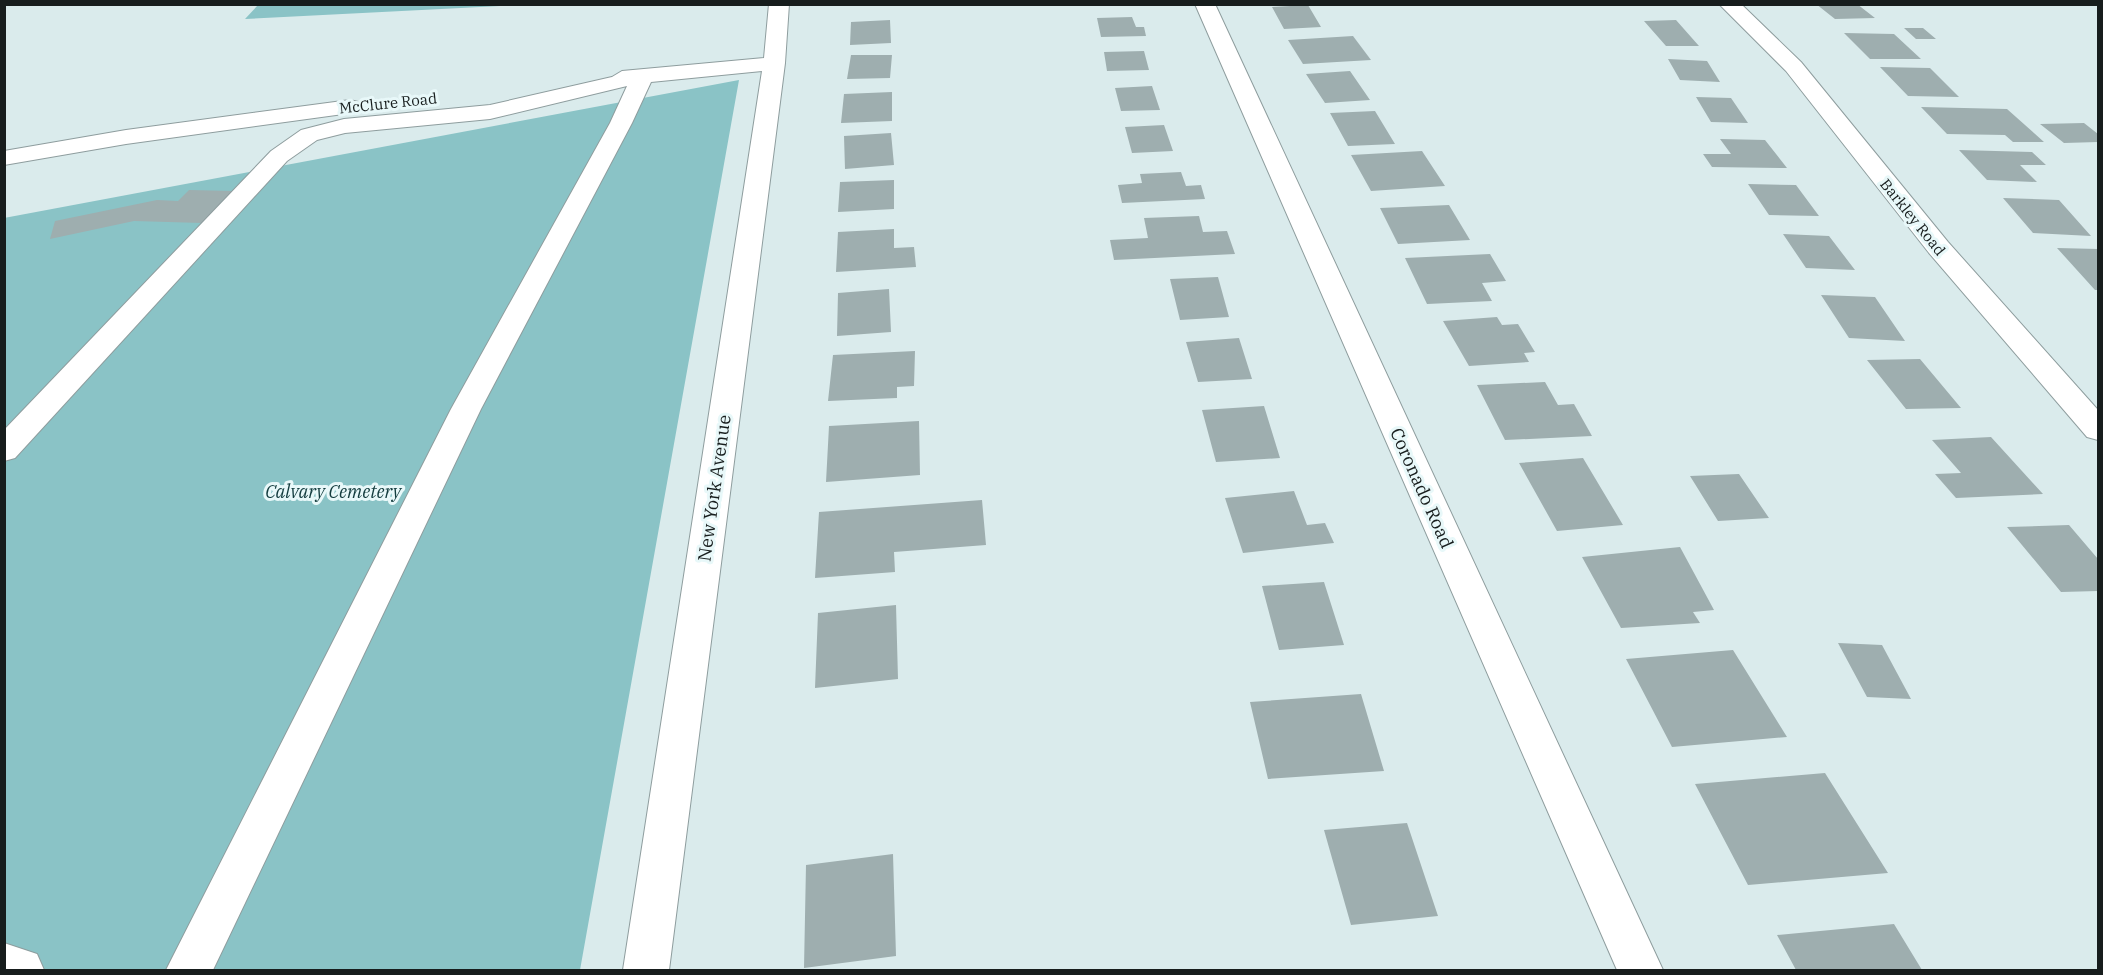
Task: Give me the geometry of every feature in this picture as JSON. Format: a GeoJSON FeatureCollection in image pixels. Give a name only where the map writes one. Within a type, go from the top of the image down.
{"type":"FeatureCollection","features":[{"type":"Feature","properties":{"kind":"street","name":"New York Avenue"},"geometry":{"type":"LineString","coordinates":[[646,970],[774,63],[780,4]]}},
{"type":"Feature","properties":{"kind":"street","name":"Coronado Road"},"geometry":{"type":"LineString","coordinates":[[1205,4],[1640,970]]}},
{"type":"Feature","properties":{"kind":"street","name":"Barkley Road"},"geometry":{"type":"LineString","coordinates":[[1730,4],[1750,21],[1784,59],[1969,287],[2098,429]]}},
{"type":"Feature","properties":{"kind":"street","name":"McClure Road"},"geometry":{"type":"LineString","coordinates":[[4,158],[126,137],[320,110],[774,63]]}},
{"type":"Feature","properties":{"kind":"street"},"geometry":{"type":"LineString","coordinates":[[4,450],[279,156],[309,135],[344,126],[490,112],[643,76]]}},
{"type":"Feature","properties":{"kind":"street"},"geometry":{"type":"LineString","coordinates":[[189,970],[466,409],[621,123],[643,76]]}},
{"type":"Feature","properties":{"kind":"street"},"geometry":{"type":"LineString","coordinates":[[4,966],[21,970]]}},
{"type":"Feature","properties":{"kind":"green space"},"geometry":{"type":"Polygon","coordinates":[[[258,4],[520,5],[245,19],[258,4]]]}},
{"type":"Feature","properties":{"kind":"green space","name":"Calvary Cemetery"},"geometry":{"type":"Polygon","coordinates":[[[739,80],[580,970],[5,970],[4,218],[739,80]]]}},
{"type":"Feature","properties":{"kind":"building"},"geometry":{"type":"Polygon","coordinates":[[[1816,4],[1857,4],[1875,18],[1835,19],[1816,4]]]}},
{"type":"Feature","properties":{"kind":"building"},"geometry":{"type":"Polygon","coordinates":[[[1308,5],[1321,27],[1284,29],[1272,7],[1308,5]]]}},
{"type":"Feature","properties":{"kind":"building"},"geometry":{"type":"Polygon","coordinates":[[[1132,17],[1136,27],[1144,27],[1146,36],[1101,37],[1097,18],[1132,17]]]}},
{"type":"Feature","properties":{"kind":"building"},"geometry":{"type":"Polygon","coordinates":[[[890,20],[891,43],[850,45],[851,22],[890,20]]]}},
{"type":"Feature","properties":{"kind":"building"},"geometry":{"type":"Polygon","coordinates":[[[1676,20],[1699,46],[1666,46],[1644,21],[1676,20]]]}},
{"type":"Feature","properties":{"kind":"building"},"geometry":{"type":"Polygon","coordinates":[[[1904,28],[1923,28],[1936,39],[1916,39],[1904,28]]]}},
{"type":"Feature","properties":{"kind":"building"},"geometry":{"type":"Polygon","coordinates":[[[1844,33],[1894,34],[1921,59],[1870,59],[1844,33]]]}},
{"type":"Feature","properties":{"kind":"building"},"geometry":{"type":"Polygon","coordinates":[[[1353,36],[1371,60],[1303,64],[1288,40],[1353,36]]]}},
{"type":"Feature","properties":{"kind":"building"},"geometry":{"type":"Polygon","coordinates":[[[1144,51],[1149,70],[1107,71],[1104,52],[1144,51]]]}},
{"type":"Feature","properties":{"kind":"building"},"geometry":{"type":"Polygon","coordinates":[[[851,55],[892,55],[890,78],[847,79],[851,55]]]}},
{"type":"Feature","properties":{"kind":"building"},"geometry":{"type":"Polygon","coordinates":[[[1668,59],[1707,61],[1720,82],[1680,80],[1668,59]]]}},
{"type":"Feature","properties":{"kind":"building"},"geometry":{"type":"Polygon","coordinates":[[[1880,67],[1930,68],[1959,97],[1908,96],[1880,67]]]}},
{"type":"Feature","properties":{"kind":"building"},"geometry":{"type":"Polygon","coordinates":[[[1350,71],[1370,100],[1325,103],[1306,74],[1350,71]]]}},
{"type":"Feature","properties":{"kind":"building"},"geometry":{"type":"Polygon","coordinates":[[[1152,86],[1160,110],[1121,111],[1115,88],[1152,86]]]}},
{"type":"Feature","properties":{"kind":"building"},"geometry":{"type":"Polygon","coordinates":[[[892,92],[892,121],[841,123],[844,94],[892,92]]]}},
{"type":"Feature","properties":{"kind":"building"},"geometry":{"type":"Polygon","coordinates":[[[1696,97],[1731,98],[1748,123],[1711,122],[1696,97]]]}},
{"type":"Feature","properties":{"kind":"building"},"geometry":{"type":"Polygon","coordinates":[[[1921,107],[2007,109],[2044,142],[2013,142],[2005,135],[1947,134],[1921,107]]]}},
{"type":"Feature","properties":{"kind":"building"},"geometry":{"type":"Polygon","coordinates":[[[1375,111],[1395,144],[1348,146],[1330,113],[1375,111]]]}},
{"type":"Feature","properties":{"kind":"building"},"geometry":{"type":"Polygon","coordinates":[[[2084,123],[2098,134],[2098,142],[2064,143],[2040,124],[2084,123]]]}},
{"type":"Feature","properties":{"kind":"building"},"geometry":{"type":"Polygon","coordinates":[[[1164,125],[1173,151],[1132,153],[1125,127],[1164,125]]]}},
{"type":"Feature","properties":{"kind":"building"},"geometry":{"type":"Polygon","coordinates":[[[891,133],[894,165],[845,169],[844,136],[891,133]]]}},
{"type":"Feature","properties":{"kind":"building"},"geometry":{"type":"Polygon","coordinates":[[[1720,139],[1765,140],[1787,168],[1712,167],[1703,154],[1731,154],[1720,139]]]}},
{"type":"Feature","properties":{"kind":"building"},"geometry":{"type":"Polygon","coordinates":[[[1959,150],[2032,152],[2046,165],[2020,165],[2037,182],[1987,180],[1959,150]]]}},
{"type":"Feature","properties":{"kind":"building"},"geometry":{"type":"Polygon","coordinates":[[[1422,151],[1445,186],[1371,191],[1351,155],[1422,151]]]}},
{"type":"Feature","properties":{"kind":"building"},"geometry":{"type":"Polygon","coordinates":[[[1181,172],[1186,186],[1201,185],[1205,199],[1122,203],[1118,185],[1142,183],[1140,174],[1181,172]]]}},
{"type":"Feature","properties":{"kind":"building"},"geometry":{"type":"Polygon","coordinates":[[[894,180],[894,209],[838,212],[840,182],[894,180]]]}},
{"type":"Feature","properties":{"kind":"building"},"geometry":{"type":"Polygon","coordinates":[[[1748,184],[1796,185],[1819,216],[1769,215],[1748,184]]]}},
{"type":"Feature","properties":{"kind":"building"},"geometry":{"type":"Polygon","coordinates":[[[189,190],[233,191],[202,223],[134,221],[50,239],[55,221],[157,200],[178,201],[189,190]]]}},
{"type":"Feature","properties":{"kind":"building"},"geometry":{"type":"Polygon","coordinates":[[[2003,198],[2059,200],[2091,236],[2033,233],[2003,198]]]}},
{"type":"Feature","properties":{"kind":"building"},"geometry":{"type":"Polygon","coordinates":[[[1449,205],[1470,240],[1398,244],[1380,208],[1449,205]]]}},
{"type":"Feature","properties":{"kind":"building"},"geometry":{"type":"Polygon","coordinates":[[[1199,216],[1203,232],[1227,231],[1235,254],[1114,260],[1110,240],[1148,238],[1144,218],[1199,216]]]}},
{"type":"Feature","properties":{"kind":"building"},"geometry":{"type":"Polygon","coordinates":[[[894,229],[894,248],[914,247],[916,267],[836,272],[838,232],[894,229]]]}},
{"type":"Feature","properties":{"kind":"building"},"geometry":{"type":"Polygon","coordinates":[[[1783,234],[1829,236],[1855,270],[1806,268],[1783,234]]]}},
{"type":"Feature","properties":{"kind":"building"},"geometry":{"type":"Polygon","coordinates":[[[2057,248],[2098,249],[2098,290],[2095,290],[2057,248]]]}},
{"type":"Feature","properties":{"kind":"building"},"geometry":{"type":"Polygon","coordinates":[[[1490,254],[1506,281],[1482,283],[1492,301],[1427,304],[1405,258],[1490,254]]]}},
{"type":"Feature","properties":{"kind":"building"},"geometry":{"type":"Polygon","coordinates":[[[1218,277],[1229,317],[1180,320],[1170,279],[1218,277]]]}},
{"type":"Feature","properties":{"kind":"building"},"geometry":{"type":"Polygon","coordinates":[[[889,289],[891,332],[837,336],[838,293],[889,289]]]}},
{"type":"Feature","properties":{"kind":"building"},"geometry":{"type":"Polygon","coordinates":[[[1821,295],[1875,297],[1905,341],[1849,338],[1821,295]]]}},
{"type":"Feature","properties":{"kind":"building"},"geometry":{"type":"Polygon","coordinates":[[[1497,317],[1502,325],[1518,324],[1535,352],[1524,353],[1529,362],[1469,366],[1443,321],[1497,317]]]}},
{"type":"Feature","properties":{"kind":"building"},"geometry":{"type":"Polygon","coordinates":[[[1239,338],[1252,379],[1198,382],[1186,342],[1239,338]]]}},
{"type":"Feature","properties":{"kind":"building"},"geometry":{"type":"Polygon","coordinates":[[[915,351],[914,386],[897,387],[897,398],[828,401],[833,355],[915,351]]]}},
{"type":"Feature","properties":{"kind":"building"},"geometry":{"type":"Polygon","coordinates":[[[1920,359],[1961,408],[1906,409],[1867,360],[1920,359]]]}},
{"type":"Feature","properties":{"kind":"building"},"geometry":{"type":"Polygon","coordinates":[[[1545,382],[1558,405],[1574,404],[1592,436],[1505,440],[1477,385],[1545,382]]]}},
{"type":"Feature","properties":{"kind":"building"},"geometry":{"type":"Polygon","coordinates":[[[1264,406],[1280,458],[1216,462],[1202,410],[1264,406]]]}},
{"type":"Feature","properties":{"kind":"building"},"geometry":{"type":"Polygon","coordinates":[[[919,421],[920,475],[826,482],[829,426],[919,421]]]}},
{"type":"Feature","properties":{"kind":"building"},"geometry":{"type":"Polygon","coordinates":[[[1991,437],[2043,494],[1956,498],[1935,474],[1961,473],[1932,440],[1991,437]]]}},
{"type":"Feature","properties":{"kind":"building"},"geometry":{"type":"Polygon","coordinates":[[[1583,458],[1623,525],[1557,531],[1519,463],[1583,458]]]}},
{"type":"Feature","properties":{"kind":"building"},"geometry":{"type":"Polygon","coordinates":[[[1739,474],[1769,518],[1718,521],[1690,476],[1739,474]]]}},
{"type":"Feature","properties":{"kind":"building"},"geometry":{"type":"Polygon","coordinates":[[[1294,491],[1307,525],[1325,523],[1334,543],[1243,553],[1225,498],[1294,491]]]}},
{"type":"Feature","properties":{"kind":"building"},"geometry":{"type":"Polygon","coordinates":[[[982,500],[986,545],[894,552],[895,572],[815,578],[819,512],[982,500]]]}},
{"type":"Feature","properties":{"kind":"building"},"geometry":{"type":"Polygon","coordinates":[[[2069,525],[2098,559],[2098,591],[2061,592],[2007,527],[2069,525]]]}},
{"type":"Feature","properties":{"kind":"building"},"geometry":{"type":"Polygon","coordinates":[[[1680,547],[1714,610],[1693,612],[1700,623],[1621,628],[1582,557],[1680,547]]]}},
{"type":"Feature","properties":{"kind":"building"},"geometry":{"type":"Polygon","coordinates":[[[1324,582],[1344,645],[1279,650],[1262,586],[1324,582]]]}},
{"type":"Feature","properties":{"kind":"building"},"geometry":{"type":"Polygon","coordinates":[[[896,605],[898,679],[815,688],[818,613],[896,605]]]}},
{"type":"Feature","properties":{"kind":"building"},"geometry":{"type":"Polygon","coordinates":[[[1838,643],[1882,645],[1911,699],[1867,697],[1838,643]]]}},
{"type":"Feature","properties":{"kind":"building"},"geometry":{"type":"Polygon","coordinates":[[[1733,650],[1787,737],[1672,747],[1626,659],[1733,650]]]}},
{"type":"Feature","properties":{"kind":"building"},"geometry":{"type":"Polygon","coordinates":[[[1361,694],[1384,771],[1268,779],[1250,702],[1361,694]]]}},
{"type":"Feature","properties":{"kind":"building"},"geometry":{"type":"Polygon","coordinates":[[[1825,773],[1888,873],[1748,885],[1695,784],[1825,773]]]}},
{"type":"Feature","properties":{"kind":"building"},"geometry":{"type":"Polygon","coordinates":[[[1407,823],[1438,916],[1351,925],[1324,830],[1407,823]]]}},
{"type":"Feature","properties":{"kind":"building"},"geometry":{"type":"Polygon","coordinates":[[[893,854],[896,956],[804,968],[806,865],[893,854]]]}},
{"type":"Feature","properties":{"kind":"building"},"geometry":{"type":"Polygon","coordinates":[[[1894,924],[1922,970],[1796,970],[1777,935],[1894,924]]]}}]}
